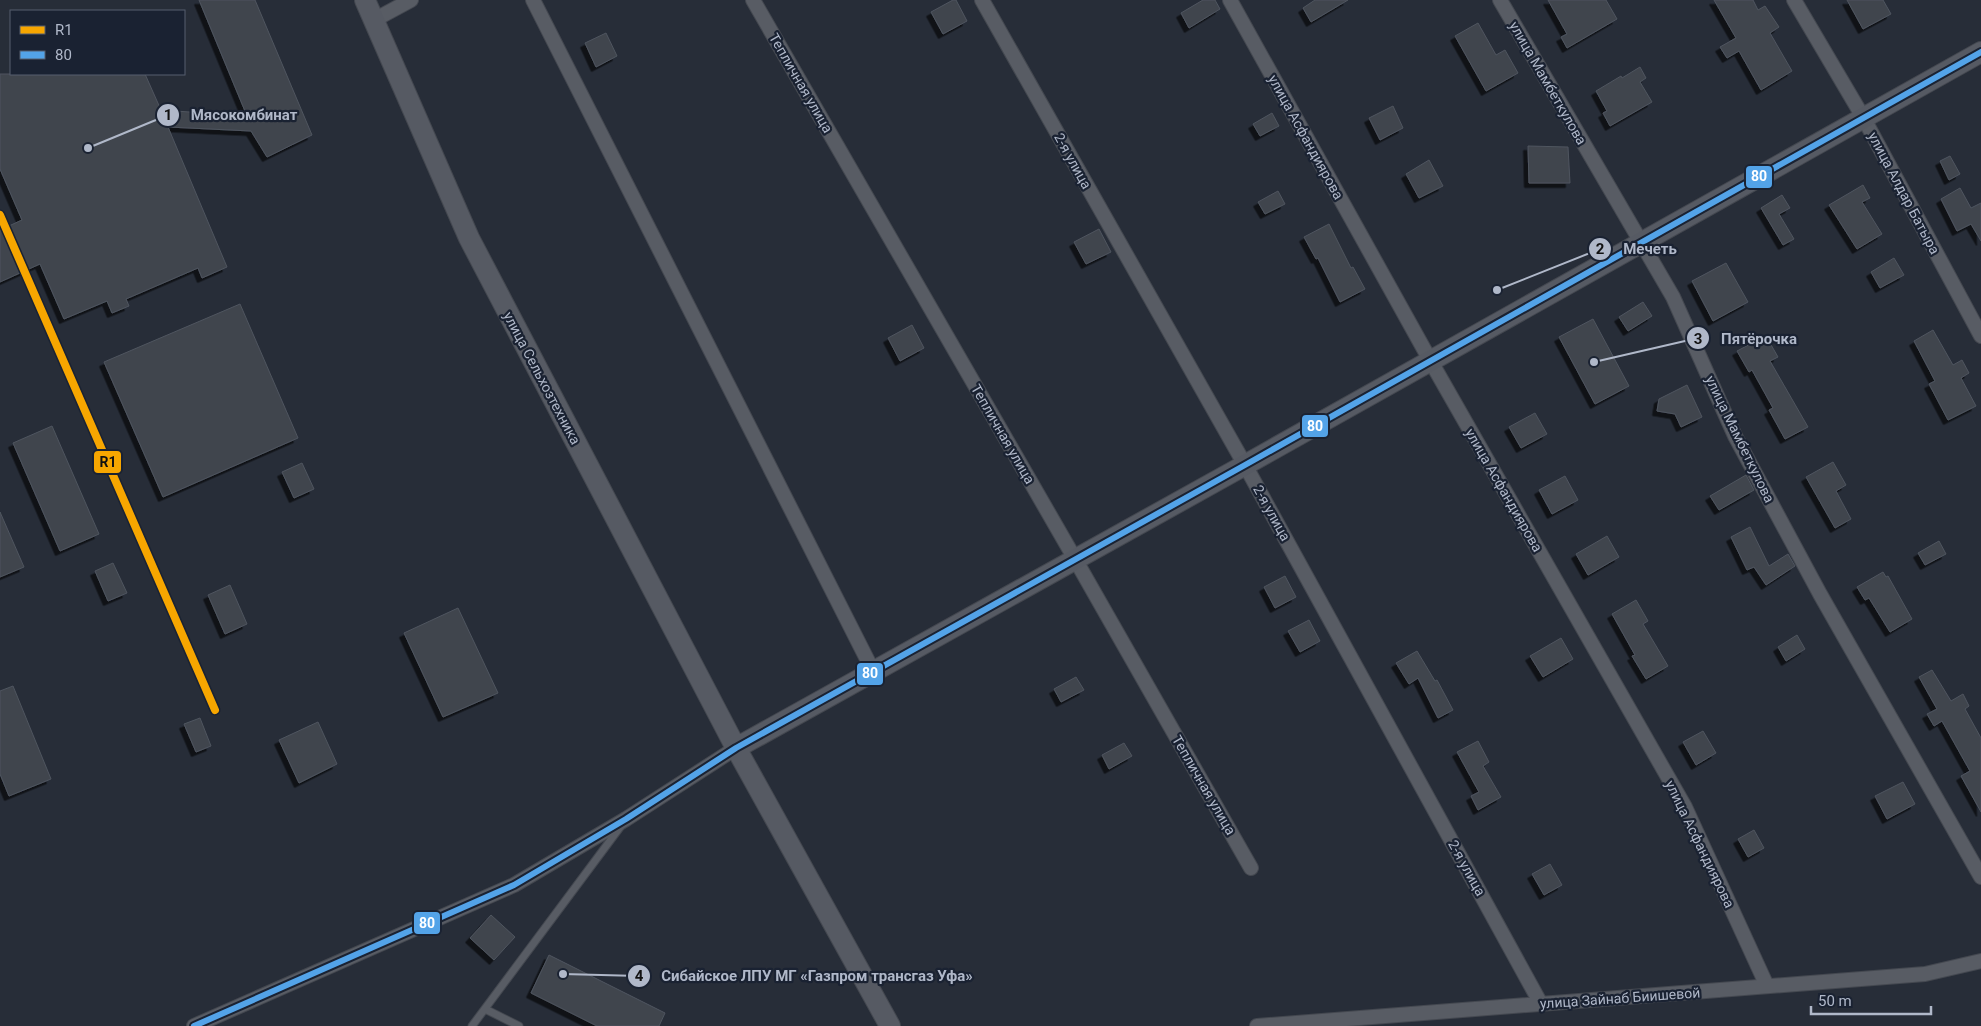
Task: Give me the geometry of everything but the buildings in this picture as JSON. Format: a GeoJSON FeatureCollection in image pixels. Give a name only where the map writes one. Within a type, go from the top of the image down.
{"type":"FeatureCollection","features":[{"type":"Feature","properties":{"kind":"main road","name":"улица Сельхозтехника"},"geometry":{"type":"LineString","coordinates":[[365,0],[469,238],[736,748],[890,1026]]}},
{"type":"Feature","properties":{"kind":"main road"},"geometry":{"type":"LineString","coordinates":[[736,748],[1981,52]]}},
{"type":"Feature","properties":{"kind":"street"},"geometry":{"type":"LineString","coordinates":[[374,20],[411,0]]}},
{"type":"Feature","properties":{"kind":"street"},"geometry":{"type":"LineString","coordinates":[[533,0],[873,671]]}},
{"type":"Feature","properties":{"kind":"street","name":"Тепличная улица"},"geometry":{"type":"LineString","coordinates":[[753,0],[1075,558],[1251,868]]}},
{"type":"Feature","properties":{"kind":"street","name":"2-я улица"},"geometry":{"type":"LineString","coordinates":[[982,0],[1245,465],[1541,1004]]}},
{"type":"Feature","properties":{"kind":"street","name":"улица Асфандиярова"},"geometry":{"type":"LineString","coordinates":[[1230,0],[1430,360],[1685,807],[1767,986]]}},
{"type":"Feature","properties":{"kind":"street","name":"улица Мамбеткулова"},"geometry":{"type":"LineString","coordinates":[[1500,0],[1673,298],[1735,436],[1801,559],[1981,877]]}},
{"type":"Feature","properties":{"kind":"street","name":"улица Алдар Батыра"},"geometry":{"type":"LineString","coordinates":[[1794,0],[1862,117],[1981,336]]}},
{"type":"Feature","properties":{"kind":"street"},"geometry":{"type":"LineString","coordinates":[[194,1026],[514,884],[626,819],[736,748]]}},
{"type":"Feature","properties":{"kind":"street","name":"улица Зайнаб Биишевой"},"geometry":{"type":"LineString","coordinates":[[1257,1026],[1925,974],[1981,961]]}},
{"type":"Feature","properties":{"kind":"lane"},"geometry":{"type":"LineString","coordinates":[[472,1026],[626,819]]}},
{"type":"Feature","properties":{"kind":"lane"},"geometry":{"type":"LineString","coordinates":[[485,1009],[519,1026]]}},
{"type":"Feature","properties":{"kind":"transit line","name":"80"},"geometry":{"type":"LineString","coordinates":[[194,1026],[514,885],[626,819],[736,748],[1981,52]]}},
{"type":"Feature","properties":{"kind":"transit line","name":"R1"},"geometry":{"type":"LineString","coordinates":[[0,215],[215,710]]}},
{"type":"Feature","properties":{"kind":"place","name":"Мясокомбинат"},"geometry":{"type":"Point","coordinates":[88,148]}},
{"type":"Feature","properties":{"kind":"place","name":"Мечеть"},"geometry":{"type":"Point","coordinates":[1497,290]}},
{"type":"Feature","properties":{"kind":"place","name":"Пятёрочка"},"geometry":{"type":"Point","coordinates":[1594,362]}},
{"type":"Feature","properties":{"kind":"place","name":"Сибайское ЛПУ МГ «Газпром трансгаз Уфа»"},"geometry":{"type":"Point","coordinates":[563,974]}}]}
